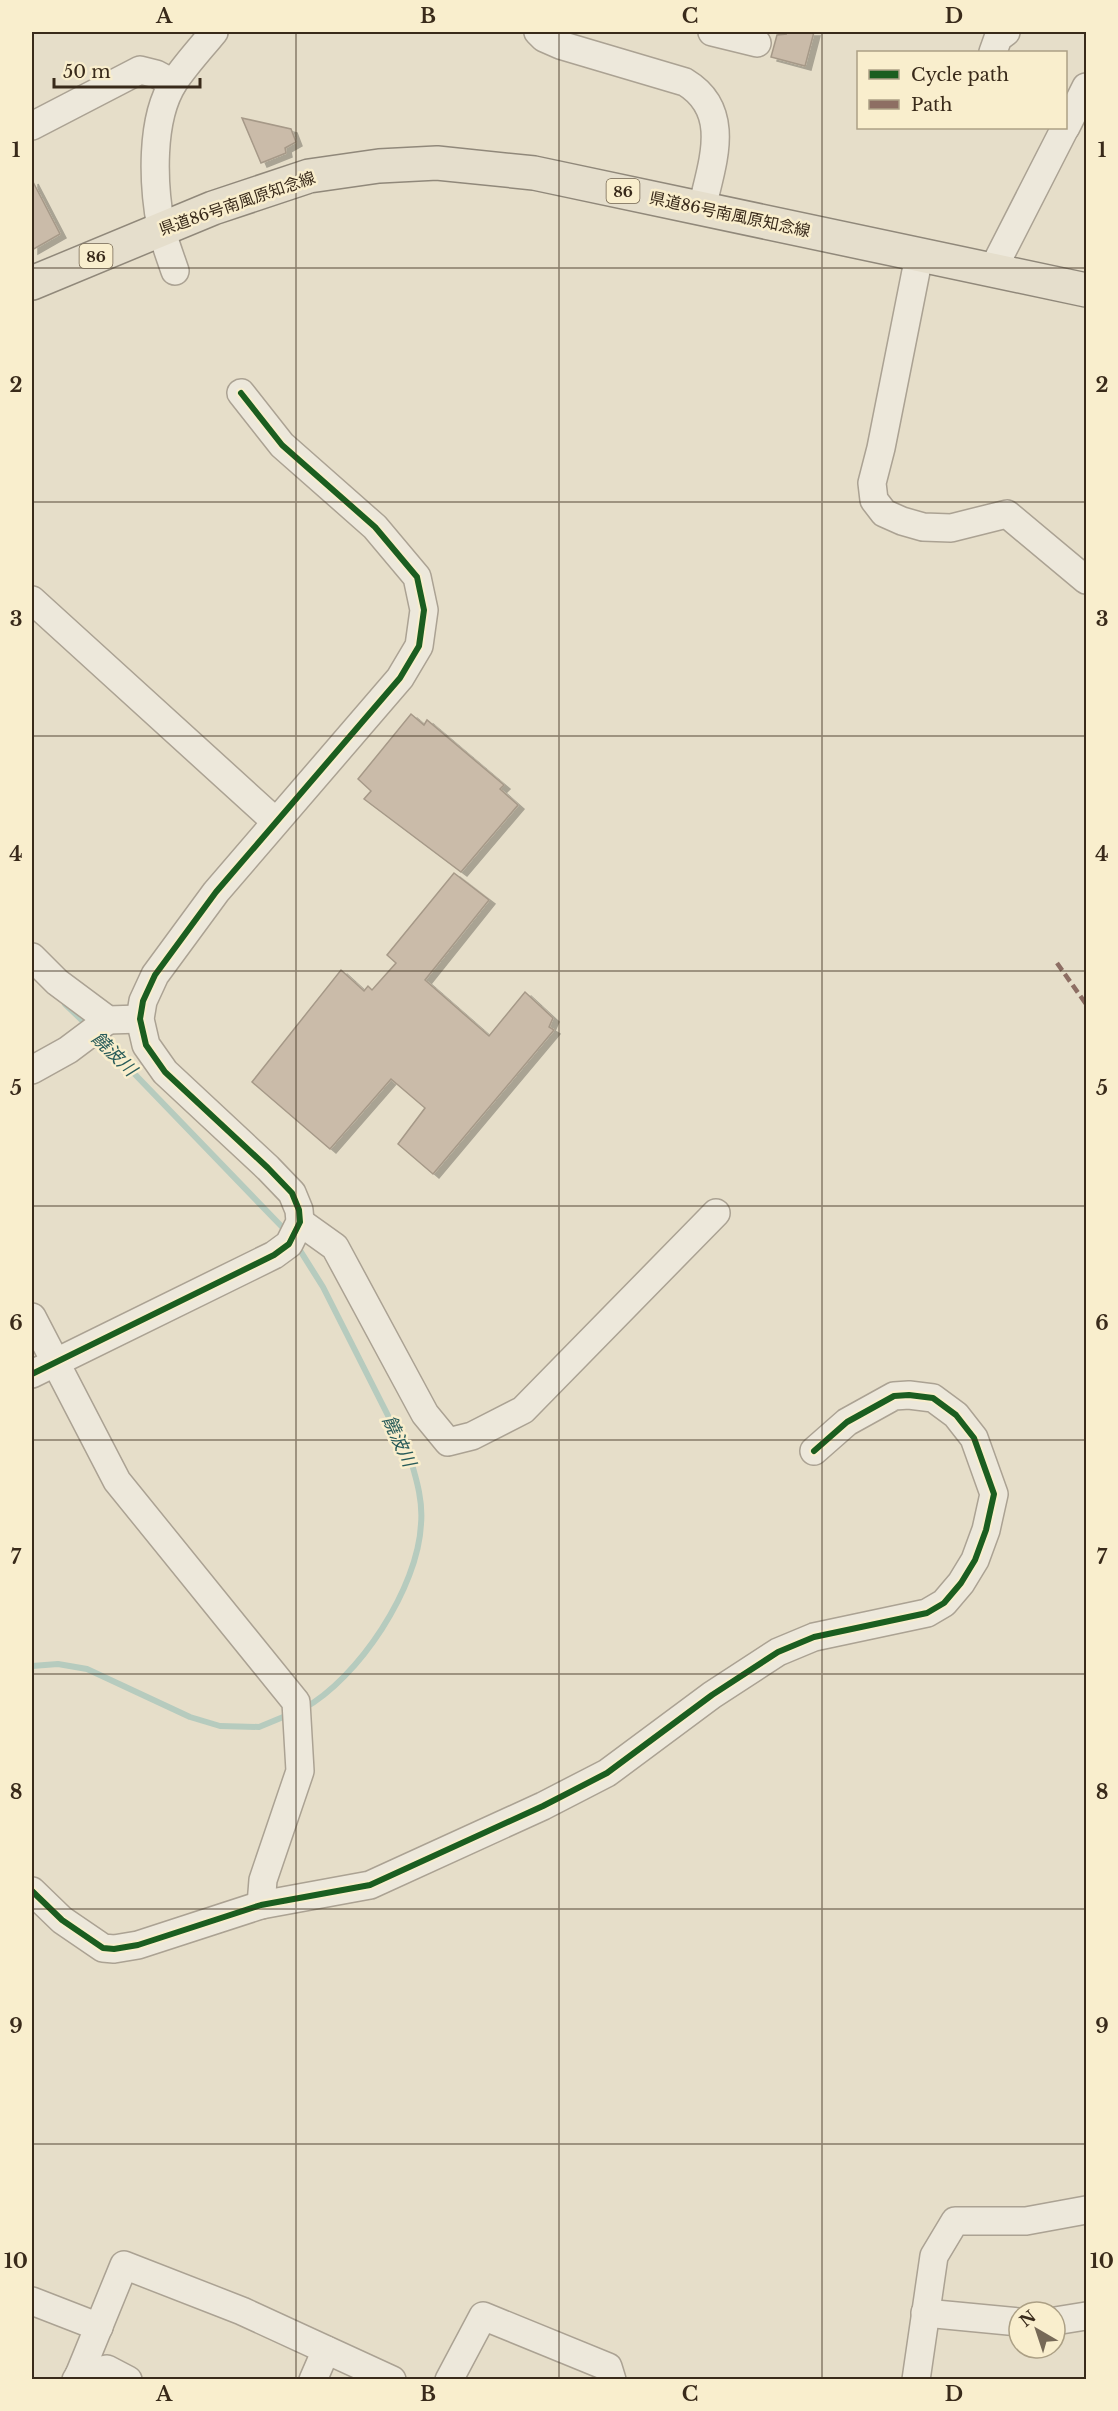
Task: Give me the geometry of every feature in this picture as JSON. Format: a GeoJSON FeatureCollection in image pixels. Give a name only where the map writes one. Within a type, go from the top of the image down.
{"type":"FeatureCollection","features":[{"type":"Feature","properties":{"kind":"main road","name":"県道86号南風原知念線"},"geometry":{"type":"LineString","coordinates":[[32,283],[161,228],[252,194],[309,176],[379,166],[437,163],[534,174],[1086,290]]}},
{"type":"Feature","properties":{"kind":"street"},"geometry":{"type":"LineString","coordinates":[[175,271],[161,228],[155,172],[156,143],[163,107],[173,83],[214,32]]}},
{"type":"Feature","properties":{"kind":"street"},"geometry":{"type":"LineString","coordinates":[[538,32],[544,38],[560,45],[685,82],[697,89],[707,101],[714,115],[717,131],[702,208]]}},
{"type":"Feature","properties":{"kind":"street"},"geometry":{"type":"LineString","coordinates":[[712,32],[757,43]]}},
{"type":"Feature","properties":{"kind":"street"},"geometry":{"type":"LineString","coordinates":[[993,51],[998,38],[1006,32]]}},
{"type":"Feature","properties":{"kind":"street"},"geometry":{"type":"LineString","coordinates":[[32,126],[140,70],[156,74],[173,83]]}},
{"type":"Feature","properties":{"kind":"street"},"geometry":{"type":"LineString","coordinates":[[1067,123],[1086,87]]}},
{"type":"Feature","properties":{"kind":"street"},"geometry":{"type":"LineString","coordinates":[[992,271],[1064,129]]}},
{"type":"Feature","properties":{"kind":"street"},"geometry":{"type":"LineString","coordinates":[[920,256],[872,483],[874,500],[884,513],[923,527],[951,528],[1007,514],[1086,580]]}},
{"type":"Feature","properties":{"kind":"street"},"geometry":{"type":"LineString","coordinates":[[42,1368],[274,1255],[289,1244],[300,1222],[299,1210],[292,1193],[165,1072],[146,1045],[140,1019],[144,1001],[155,975],[216,892],[400,678],[419,646],[424,610],[417,577],[375,527],[282,445],[241,393]]}},
{"type":"Feature","properties":{"kind":"street"},"geometry":{"type":"LineString","coordinates":[[32,600],[276,821]]}},
{"type":"Feature","properties":{"kind":"street"},"geometry":{"type":"LineString","coordinates":[[32,957],[101,1023]]}},
{"type":"Feature","properties":{"kind":"street"},"geometry":{"type":"LineString","coordinates":[[32,1070],[68,1050],[101,1023],[140,1019]]}},
{"type":"Feature","properties":{"kind":"street"},"geometry":{"type":"LineString","coordinates":[[300,1222],[335,1247],[425,1413],[448,1442],[472,1436],[523,1410],[716,1213]]}},
{"type":"Feature","properties":{"kind":"street"},"geometry":{"type":"LineString","coordinates":[[32,1317],[42,1368],[117,1481],[296,1702],[300,1771],[263,1880],[261,1905]]}},
{"type":"Feature","properties":{"kind":"street"},"geometry":{"type":"LineString","coordinates":[[32,1891],[62,1920],[103,1948],[138,1945],[261,1905],[370,1885],[543,1806],[607,1773],[712,1695],[778,1652],[813,1637],[927,1613],[944,1603],[961,1583],[975,1560],[986,1530],[994,1494],[974,1438],[956,1415],[933,1398],[894,1396],[847,1422],[814,1451]]}},
{"type":"Feature","properties":{"kind":"street"},"geometry":{"type":"LineString","coordinates":[[916,2379],[934,2256],[955,2221],[1026,2221],[1086,2210]]}},
{"type":"Feature","properties":{"kind":"street"},"geometry":{"type":"LineString","coordinates":[[77,2377],[124,2265],[242,2311],[392,2379]]}},
{"type":"Feature","properties":{"kind":"street"},"geometry":{"type":"LineString","coordinates":[[32,2301],[99,2327]]}},
{"type":"Feature","properties":{"kind":"street"},"geometry":{"type":"LineString","coordinates":[[925,2313],[1007,2321]]}},
{"type":"Feature","properties":{"kind":"street"},"geometry":{"type":"LineString","coordinates":[[449,2379],[483,2316],[608,2367],[612,2379]]}},
{"type":"Feature","properties":{"kind":"street"},"geometry":{"type":"LineString","coordinates":[[1067,2319],[1086,2316]]}},
{"type":"Feature","properties":{"kind":"street"},"geometry":{"type":"LineString","coordinates":[[313,2379],[326,2350]]}},
{"type":"Feature","properties":{"kind":"street"},"geometry":{"type":"LineString","coordinates":[[77,2377],[107,2369],[128,2379]]}},
{"type":"Feature","properties":{"kind":"building"},"geometry":{"type":"Polygon","coordinates":[[[785,32],[814,32],[805,66],[771,57],[777,35],[786,34],[785,32]]]}},
{"type":"Feature","properties":{"kind":"building"},"geometry":{"type":"Polygon","coordinates":[[[242,118],[291,129],[296,142],[285,148],[286,153],[261,163],[242,118]]]}},
{"type":"Feature","properties":{"kind":"building"},"geometry":{"type":"Polygon","coordinates":[[[32,180],[60,234],[32,250],[32,180]]]}},
{"type":"Feature","properties":{"kind":"building"},"geometry":{"type":"Polygon","coordinates":[[[411,714],[424,725],[427,720],[504,785],[500,789],[518,805],[461,872],[364,799],[371,791],[358,779],[411,714]]]}},
{"type":"Feature","properties":{"kind":"building"},"geometry":{"type":"Polygon","coordinates":[[[454,873],[489,900],[425,980],[489,1036],[525,992],[553,1018],[549,1027],[554,1030],[433,1174],[398,1144],[425,1108],[391,1079],[330,1149],[252,1082],[341,970],[364,991],[368,986],[372,990],[396,963],[387,955],[454,873]]]}},
{"type":"Feature","properties":{"kind":"waterway","name":"饒波川"},"geometry":{"type":"LineString","coordinates":[[65,1004],[88,1026]]}},
{"type":"Feature","properties":{"kind":"waterway","name":"饒波川"},"geometry":{"type":"LineString","coordinates":[[98,1036],[286,1231]]}},
{"type":"Feature","properties":{"kind":"waterway","name":"饒波川"},"geometry":{"type":"LineString","coordinates":[[296,1244],[323,1287],[411,1461],[421,1508],[417,1549],[409,1576],[382,1629],[345,1676],[324,1695],[303,1709]]}},
{"type":"Feature","properties":{"kind":"waterway","name":"饒波川"},"geometry":{"type":"LineString","coordinates":[[32,1666],[58,1664],[87,1669],[190,1717],[220,1726],[259,1727],[288,1715]]}},
{"type":"Feature","properties":{"kind":"marked path"},"geometry":{"type":"LineString","coordinates":[[1057,963],[1086,1004]]}},
{"type":"Feature","properties":{"kind":"cycle path"},"geometry":{"type":"LineString","coordinates":[[32,1374],[274,1255],[289,1244],[300,1222],[299,1210],[292,1193],[165,1072],[146,1045],[140,1019],[143,1001],[155,975],[216,892],[400,678],[419,646],[424,610],[417,577],[375,527],[282,445],[241,393]]}},
{"type":"Feature","properties":{"kind":"cycle path"},"geometry":{"type":"LineString","coordinates":[[32,1891],[62,1920],[103,1948],[114,1949],[138,1945],[261,1905],[370,1885],[543,1806],[607,1773],[712,1695],[778,1652],[814,1637],[927,1613],[944,1603],[961,1583],[975,1560],[986,1530],[994,1494],[974,1438],[956,1415],[933,1398],[894,1396],[847,1422],[814,1451]]}}]}
